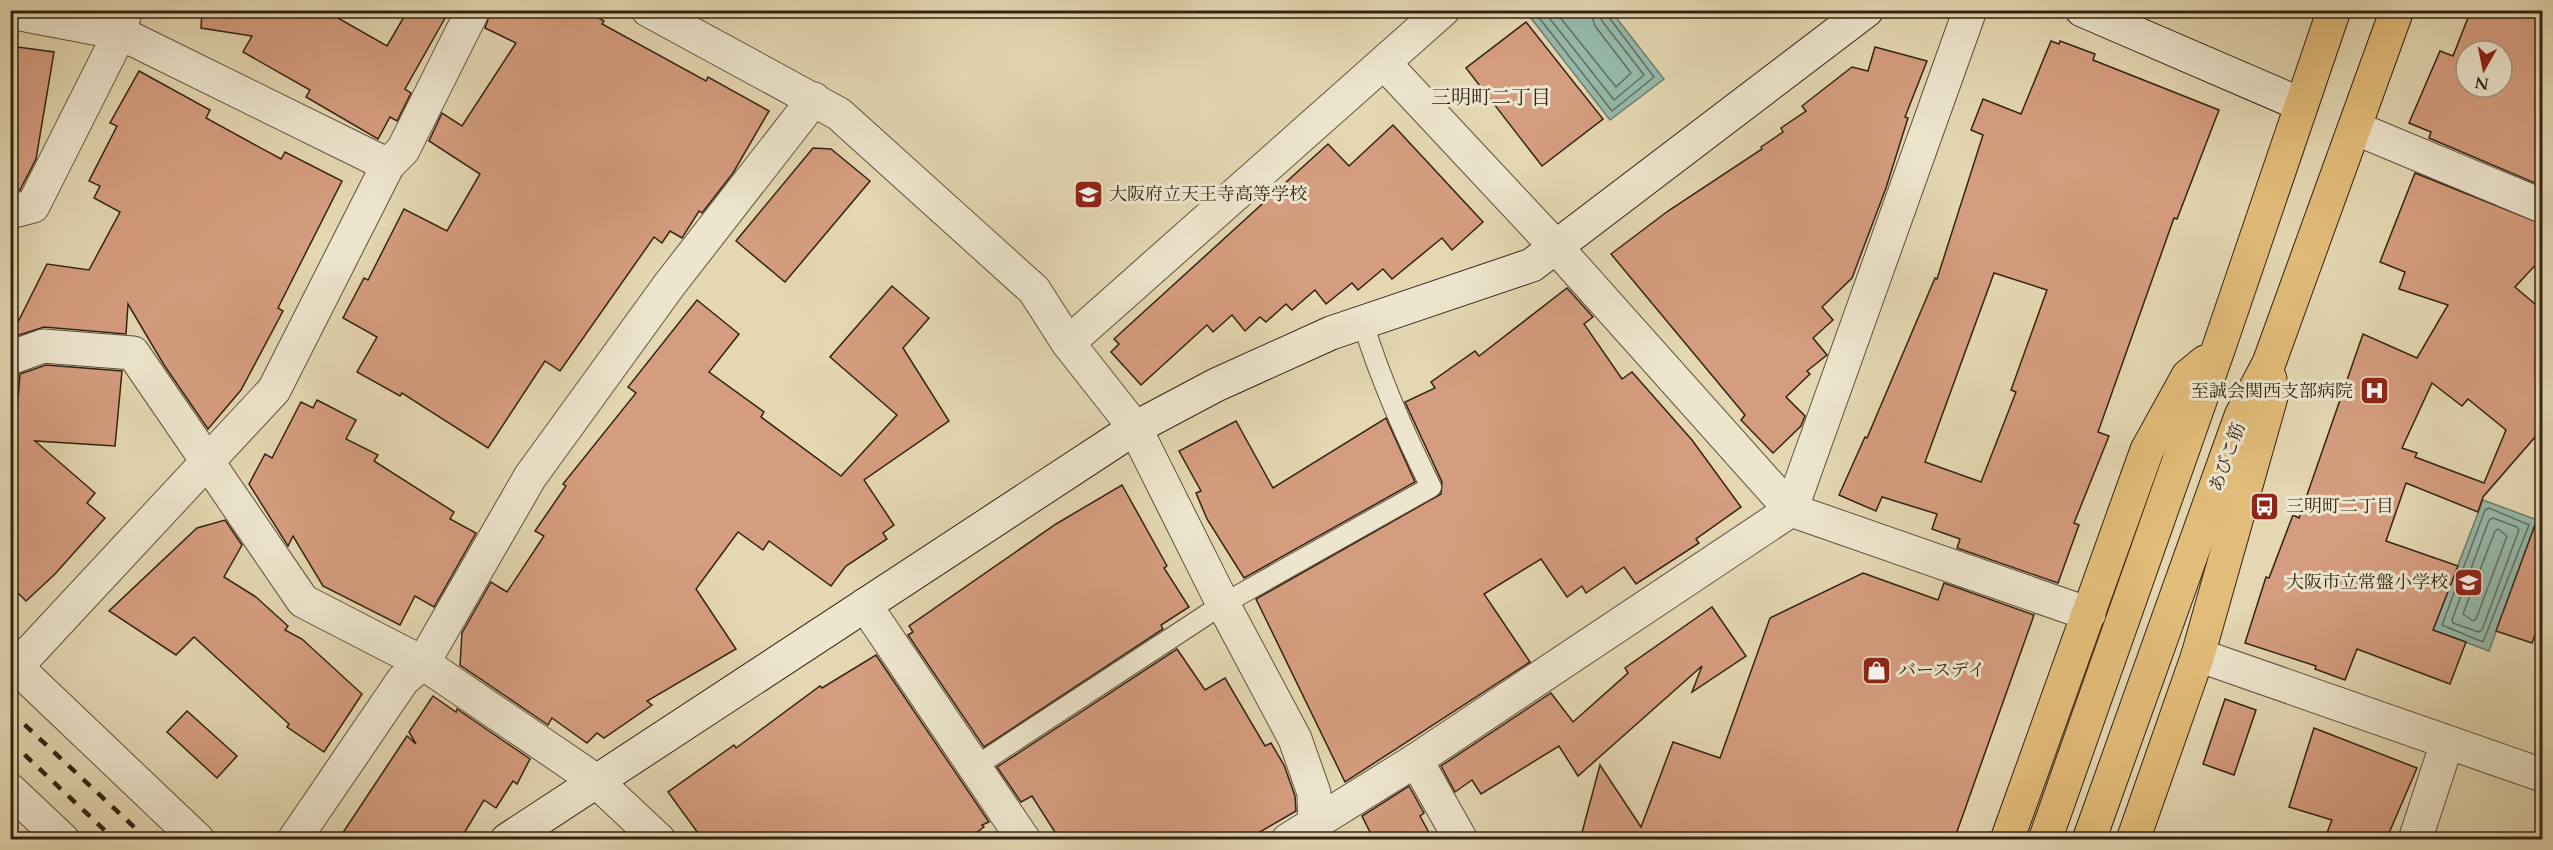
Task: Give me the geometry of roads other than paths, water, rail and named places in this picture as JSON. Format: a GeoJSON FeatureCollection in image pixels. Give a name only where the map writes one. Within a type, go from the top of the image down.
{"type":"FeatureCollection","features":[{"type":"Feature","properties":{"kind":"main road"},"geometry":{"type":"LineString","coordinates":[[2045,840],[2218,350],[2300,104],[2334,10]]}},
{"type":"Feature","properties":{"kind":"main road","name":"あびこ筋"},"geometry":{"type":"LineString","coordinates":[[2089,840],[2241,416],[2269,363],[2397,10]]}},
{"type":"Feature","properties":{"kind":"main road"},"geometry":{"type":"LineString","coordinates":[[2007,840],[2147,450],[2188,376],[2218,350]]}},
{"type":"Feature","properties":{"kind":"main road"},"geometry":{"type":"LineString","coordinates":[[2133,840],[2198,655],[2271,397],[2269,363]]}},
{"type":"Feature","properties":{"kind":"street"},"geometry":{"type":"LineString","coordinates":[[198,840],[14,664],[274,390],[388,165],[403,150],[473,10]]}},
{"type":"Feature","properties":{"kind":"street"},"geometry":{"type":"LineString","coordinates":[[648,10],[839,114],[1034,290],[1068,343],[1135,428],[1223,604],[1295,739],[1314,794],[1316,830]]}},
{"type":"Feature","properties":{"kind":"street"},"geometry":{"type":"LineString","coordinates":[[1068,343],[1385,64],[1443,10]]}},
{"type":"Feature","properties":{"kind":"street"},"geometry":{"type":"LineString","coordinates":[[507,840],[595,780],[1135,428],[1226,381],[1331,333],[1532,265],[1867,10]]}},
{"type":"Feature","properties":{"kind":"street"},"geometry":{"type":"LineString","coordinates":[[1288,840],[1316,830],[1416,760],[1791,510],[1970,10]]}},
{"type":"Feature","properties":{"kind":"street"},"geometry":{"type":"LineString","coordinates":[[2082,10],[2300,104]]}},
{"type":"Feature","properties":{"kind":"street"},"geometry":{"type":"LineString","coordinates":[[10,12],[123,22],[388,165]]}},
{"type":"Feature","properties":{"kind":"street"},"geometry":{"type":"LineString","coordinates":[[10,212],[33,206],[123,22]]}},
{"type":"Feature","properties":{"kind":"street"},"geometry":{"type":"LineString","coordinates":[[1385,64],[1556,247],[1791,510],[2089,614]]}},
{"type":"Feature","properties":{"kind":"street"},"geometry":{"type":"LineString","coordinates":[[294,840],[403,680],[423,663],[530,477],[670,284],[814,99]]}},
{"type":"Feature","properties":{"kind":"street"},"geometry":{"type":"LineString","coordinates":[[2355,128],[2542,206]]}},
{"type":"Feature","properties":{"kind":"street"},"geometry":{"type":"LineString","coordinates":[[10,358],[43,346],[133,353],[303,601],[423,663],[595,780],[659,840]]}},
{"type":"Feature","properties":{"kind":"street"},"geometry":{"type":"LineString","coordinates":[[865,605],[1024,840]]}},
{"type":"Feature","properties":{"kind":"street"},"geometry":{"type":"LineString","coordinates":[[2198,655],[2542,775]]}},
{"type":"Feature","properties":{"kind":"street"},"geometry":{"type":"LineString","coordinates":[[2415,840],[2446,743]]}},
{"type":"Feature","properties":{"kind":"street"},"geometry":{"type":"LineString","coordinates":[[1416,760],[1461,840]]}},
{"type":"Feature","properties":{"kind":"street"},"geometry":{"type":"LineString","coordinates":[[10,790],[63,840]]}},
{"type":"Feature","properties":{"kind":"lane"},"geometry":{"type":"LineString","coordinates":[[976,766],[1223,604],[1431,487],[1402,430],[1383,384],[1363,323]]}},
{"type":"Feature","properties":{"kind":"water"},"geometry":{"type":"Polygon","coordinates":[[[1530,10],[1611,11],[1664,79],[1610,120],[1527,13],[1530,10]]]}},
{"type":"Feature","properties":{"kind":"water"},"geometry":{"type":"Polygon","coordinates":[[[2483,500],[2537,520],[2489,651],[2433,630],[2483,500]]]}},
{"type":"Feature","properties":{"kind":"railway"},"geometry":{"type":"LineString","coordinates":[[10,711],[148,840]]}},
{"type":"Feature","properties":{"kind":"railway"},"geometry":{"type":"LineString","coordinates":[[10,741],[115,840]]}},
{"type":"Feature","properties":{"kind":"place","name":"大阪府立天王寺高等学校"},"geometry":{"type":"Point","coordinates":[1088,194]}},
{"type":"Feature","properties":{"kind":"place","name":"至誠会関西支部病院"},"geometry":{"type":"Point","coordinates":[2374,391]}},
{"type":"Feature","properties":{"kind":"place","name":"三明町二丁目"},"geometry":{"type":"Point","coordinates":[2265,506]}},
{"type":"Feature","properties":{"kind":"place","name":"大阪市立常盤小学校"},"geometry":{"type":"Point","coordinates":[2469,582]}},
{"type":"Feature","properties":{"kind":"place","name":"バースデイ"},"geometry":{"type":"Point","coordinates":[1877,670]}},
{"type":"Feature","properties":{"kind":"district","name":"三明町二丁目"},"geometry":{"type":"Point","coordinates":[1491,97]}}]}
